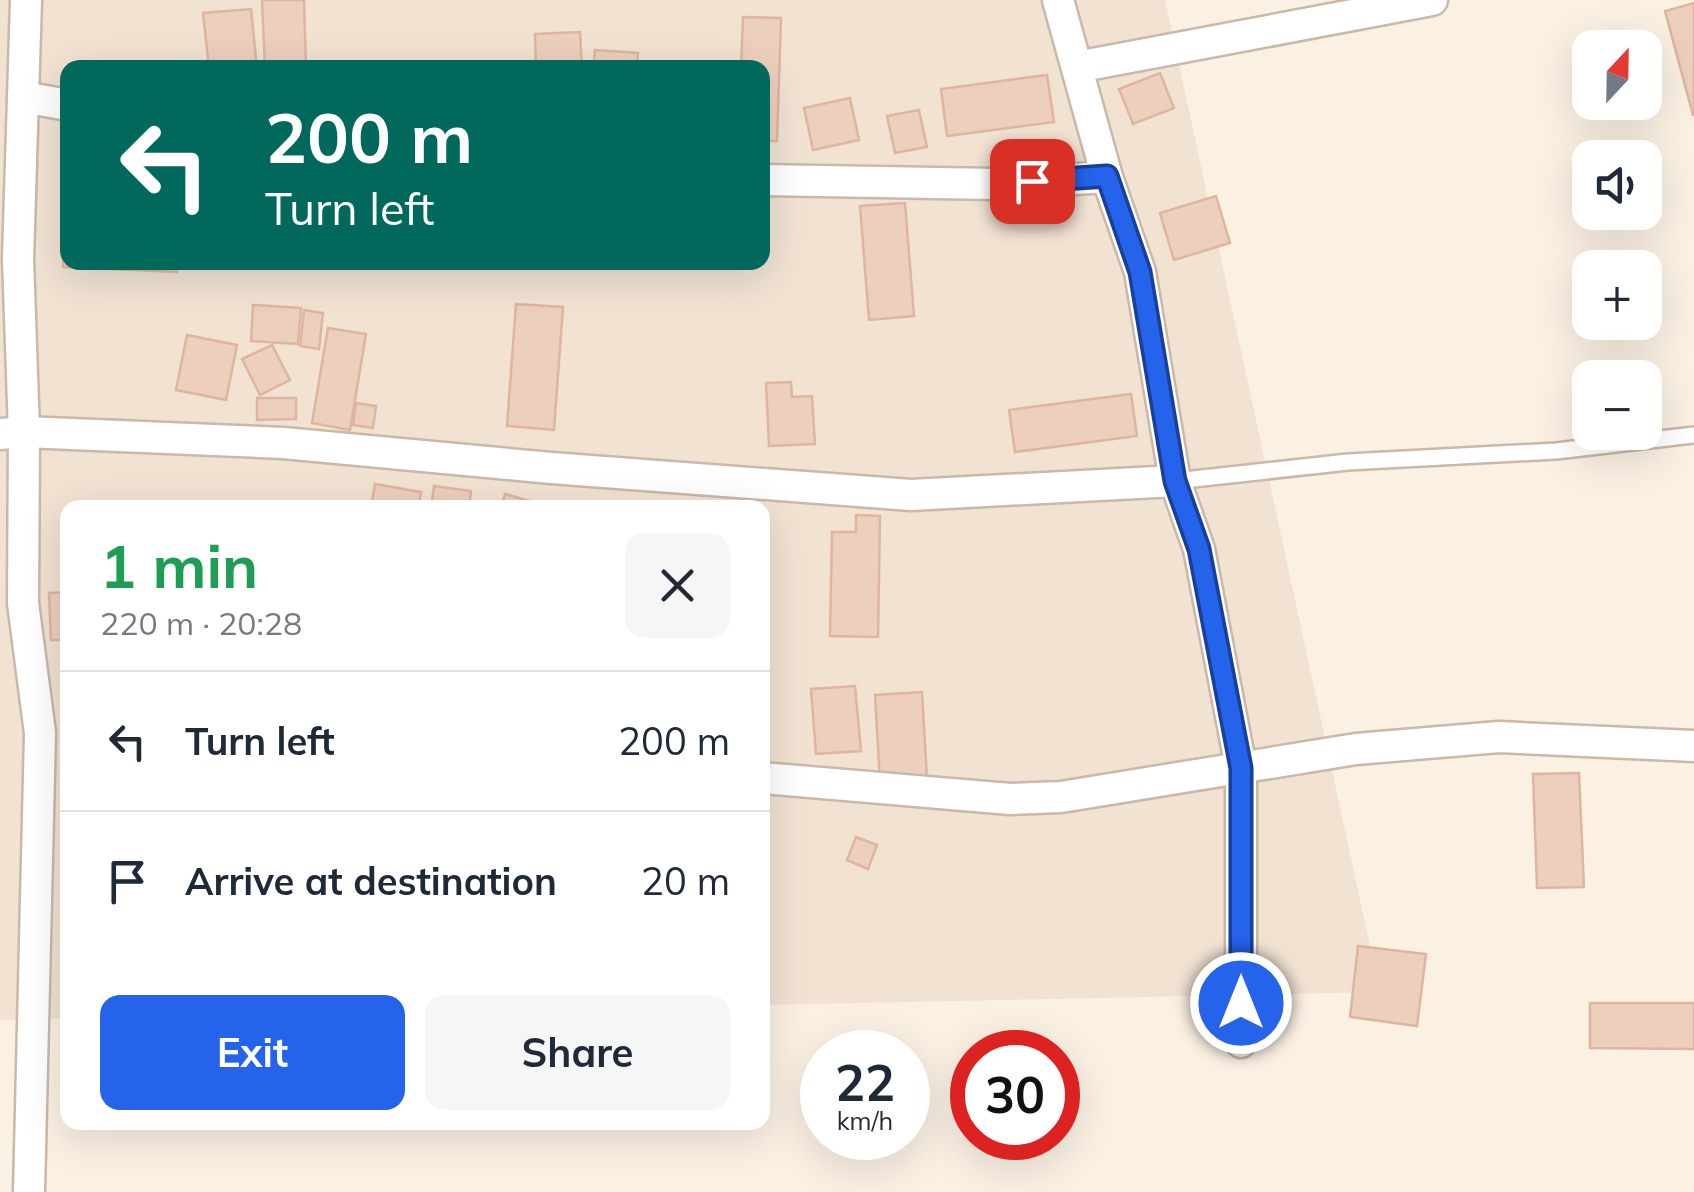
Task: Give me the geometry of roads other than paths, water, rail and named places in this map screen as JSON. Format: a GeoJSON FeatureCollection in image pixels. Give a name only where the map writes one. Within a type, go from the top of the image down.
{"type":"FeatureCollection","features":[{"type":"Feature","properties":{"kind":"street"},"geometry":{"type":"LineString","coordinates":[[26,0],[12,433],[23,603],[54,734],[29,1192]]}},
{"type":"Feature","properties":{"kind":"street"},"geometry":{"type":"LineString","coordinates":[[1058,0],[1107,176],[1140,272],[1175,481],[1199,549],[1241,768],[1241,1042]]}},
{"type":"Feature","properties":{"kind":"street"},"geometry":{"type":"LineString","coordinates":[[1077,66],[1432,0]]}},
{"type":"Feature","properties":{"kind":"street"},"geometry":{"type":"LineString","coordinates":[[24,97],[60,104]]}},
{"type":"Feature","properties":{"kind":"street"},"geometry":{"type":"LineString","coordinates":[[770,180],[995,184],[1107,176]]}},
{"type":"Feature","properties":{"kind":"street"},"geometry":{"type":"LineString","coordinates":[[12,433],[282,443],[911,495],[1175,481]]}},
{"type":"Feature","properties":{"kind":"street"},"geometry":{"type":"LineString","coordinates":[[770,779],[1010,799],[1061,797],[1356,749],[1499,736],[1694,746]]}},
{"type":"Feature","properties":{"kind":"lane"},"geometry":{"type":"LineString","coordinates":[[1175,481],[1348,462],[1556,451],[1694,434]]}}]}
